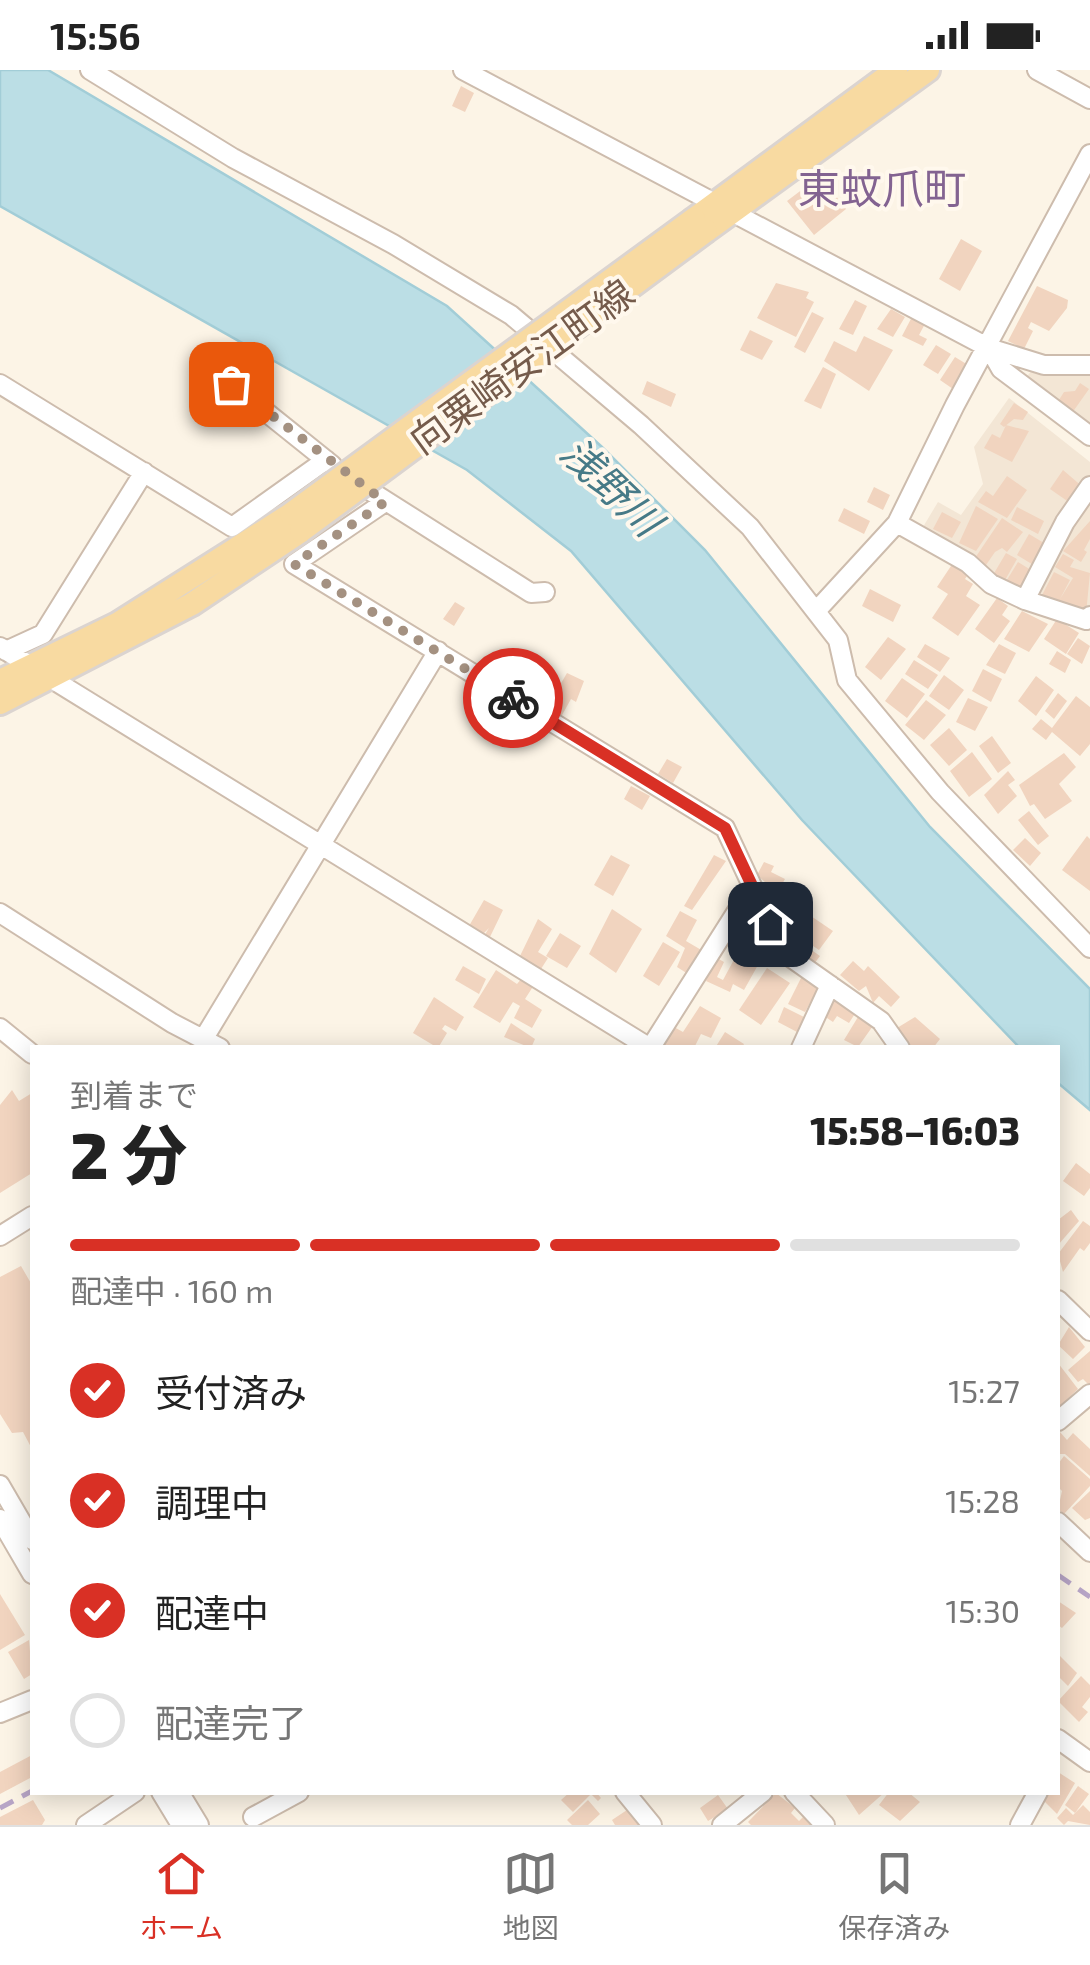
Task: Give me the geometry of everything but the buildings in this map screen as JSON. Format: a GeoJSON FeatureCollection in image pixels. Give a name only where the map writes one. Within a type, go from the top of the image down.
{"type":"FeatureCollection","features":[{"type":"Feature","properties":{"kind":"main road","name":"向粟崎安江町線"},"geometry":{"type":"LineString","coordinates":[[726,207],[896,70]]}},
{"type":"Feature","properties":{"kind":"main road","name":"向粟崎安江町線"},"geometry":{"type":"LineString","coordinates":[[0,704],[38,673],[118,624],[296,523],[726,207],[928,70]]}},
{"type":"Feature","properties":{"kind":"main road","name":"向粟崎安江町線"},"geometry":{"type":"LineString","coordinates":[[0,681],[38,673]]}},
{"type":"Feature","properties":{"kind":"street"},"geometry":{"type":"LineString","coordinates":[[90,70],[233,158],[393,244],[511,315],[640,425],[750,527],[818,609],[838,640],[847,680],[940,792],[1090,948]]}},
{"type":"Feature","properties":{"kind":"street"},"geometry":{"type":"LineString","coordinates":[[463,70],[989,348],[1044,365],[1090,365]]}},
{"type":"Feature","properties":{"kind":"street"},"geometry":{"type":"LineString","coordinates":[[1036,70],[1090,99]]}},
{"type":"Feature","properties":{"kind":"street"},"geometry":{"type":"LineString","coordinates":[[818,609],[897,523],[1090,154]]}},
{"type":"Feature","properties":{"kind":"street"},"geometry":{"type":"LineString","coordinates":[[989,348],[1002,368],[1090,436]]}},
{"type":"Feature","properties":{"kind":"street"},"geometry":{"type":"LineString","coordinates":[[0,384],[232,527],[326,460]]}},
{"type":"Feature","properties":{"kind":"street"},"geometry":{"type":"LineString","coordinates":[[231,384],[385,502],[532,592],[544,592]]}},
{"type":"Feature","properties":{"kind":"street"},"geometry":{"type":"LineString","coordinates":[[3,649],[44,634],[144,472]]}},
{"type":"Feature","properties":{"kind":"street"},"geometry":{"type":"LineString","coordinates":[[1026,600],[1065,522],[1090,486]]}},
{"type":"Feature","properties":{"kind":"street"},"geometry":{"type":"LineString","coordinates":[[385,502],[294,564],[725,828],[783,952],[882,1021],[898,1045]]}},
{"type":"Feature","properties":{"kind":"street"},"geometry":{"type":"LineString","coordinates":[[897,523],[968,564],[992,584],[1026,600],[1089,620]]}},
{"type":"Feature","properties":{"kind":"street"},"geometry":{"type":"LineString","coordinates":[[3,649],[647,1045]]}},
{"type":"Feature","properties":{"kind":"street"},"geometry":{"type":"LineString","coordinates":[[0,913],[172,1023],[212,1042],[321,846],[438,651]]}},
{"type":"Feature","properties":{"kind":"street"},"geometry":{"type":"LineString","coordinates":[[651,1045],[751,888]]}},
{"type":"Feature","properties":{"kind":"street"},"geometry":{"type":"LineString","coordinates":[[802,1045],[830,985]]}},
{"type":"Feature","properties":{"kind":"street"},"geometry":{"type":"LineString","coordinates":[[0,1028],[30,1052]]}},
{"type":"Feature","properties":{"kind":"street"},"geometry":{"type":"LineString","coordinates":[[0,1234],[30,1217]]}},
{"type":"Feature","properties":{"kind":"street"},"geometry":{"type":"LineString","coordinates":[[1060,1311],[1090,1331]]}},
{"type":"Feature","properties":{"kind":"street"},"geometry":{"type":"LineString","coordinates":[[1060,1419],[1090,1394]]}},
{"type":"Feature","properties":{"kind":"street"},"geometry":{"type":"LineString","coordinates":[[0,1485],[30,1537]]}},
{"type":"Feature","properties":{"kind":"street"},"geometry":{"type":"LineString","coordinates":[[0,1519],[30,1571]]}},
{"type":"Feature","properties":{"kind":"street"},"geometry":{"type":"LineString","coordinates":[[1060,1524],[1090,1552]]}},
{"type":"Feature","properties":{"kind":"street"},"geometry":{"type":"LineString","coordinates":[[0,1713],[30,1701]]}},
{"type":"Feature","properties":{"kind":"street"},"geometry":{"type":"LineString","coordinates":[[1060,1748],[1090,1762]]}},
{"type":"Feature","properties":{"kind":"street"},"geometry":{"type":"LineString","coordinates":[[86,1825],[131,1795]]}},
{"type":"Feature","properties":{"kind":"street"},"geometry":{"type":"LineString","coordinates":[[163,1795],[181,1825]]}},
{"type":"Feature","properties":{"kind":"street"},"geometry":{"type":"LineString","coordinates":[[181,1795],[199,1825]]}},
{"type":"Feature","properties":{"kind":"street"},"geometry":{"type":"LineString","coordinates":[[253,1817],[293,1795]]}},
{"type":"Feature","properties":{"kind":"street"},"geometry":{"type":"LineString","coordinates":[[627,1795],[652,1825]]}},
{"type":"Feature","properties":{"kind":"street"},"geometry":{"type":"LineString","coordinates":[[722,1825],[758,1795]]}},
{"type":"Feature","properties":{"kind":"street"},"geometry":{"type":"LineString","coordinates":[[797,1795],[825,1825]]}},
{"type":"Feature","properties":{"kind":"street"},"geometry":{"type":"LineString","coordinates":[[1020,1825],[1036,1795]]}},
{"type":"Feature","properties":{"kind":"shaded area"},"geometry":{"type":"Polygon","coordinates":[[[1033,369],[1090,375],[1090,429],[1024,380],[1033,369]]]}},
{"type":"Feature","properties":{"kind":"shaded area"},"geometry":{"type":"Polygon","coordinates":[[[1009,398],[1090,462],[1090,475],[1061,520],[1025,592],[923,527],[938,502],[961,515],[983,484],[974,447],[1009,398]]]}},
{"type":"Feature","properties":{"kind":"shaded area"},"geometry":{"type":"Polygon","coordinates":[[[1090,495],[1090,608],[1083,614],[1030,598],[1090,495]]]}},
{"type":"Feature","properties":{"kind":"water","name":"浅野川"},"geometry":{"type":"Polygon","coordinates":[[[0,70],[48,70],[447,306],[602,447],[705,550],[930,827],[1090,989],[1090,1110],[1060,1085],[1060,1045],[1017,1045],[802,820],[571,551],[467,470],[0,206],[0,70]]]}},
{"type":"Feature","properties":{"kind":"railway"},"geometry":{"type":"LineString","coordinates":[[1060,1576],[1090,1597]]}},
{"type":"Feature","properties":{"kind":"railway"},"geometry":{"type":"LineString","coordinates":[[0,1808],[30,1792]]}},
{"type":"Feature","properties":{"kind":"way so far"},"geometry":{"type":"LineString","coordinates":[[231,384],[385,502],[294,564],[513,698]]}},
{"type":"Feature","properties":{"kind":"district","name":"東蚊爪町"},"geometry":{"type":"Point","coordinates":[882,189]}},
{"type":"Feature","properties":{"kind":"route"},"geometry":{"type":"LineString","coordinates":[[513,698],[725,828],[770,924]]}}]}
